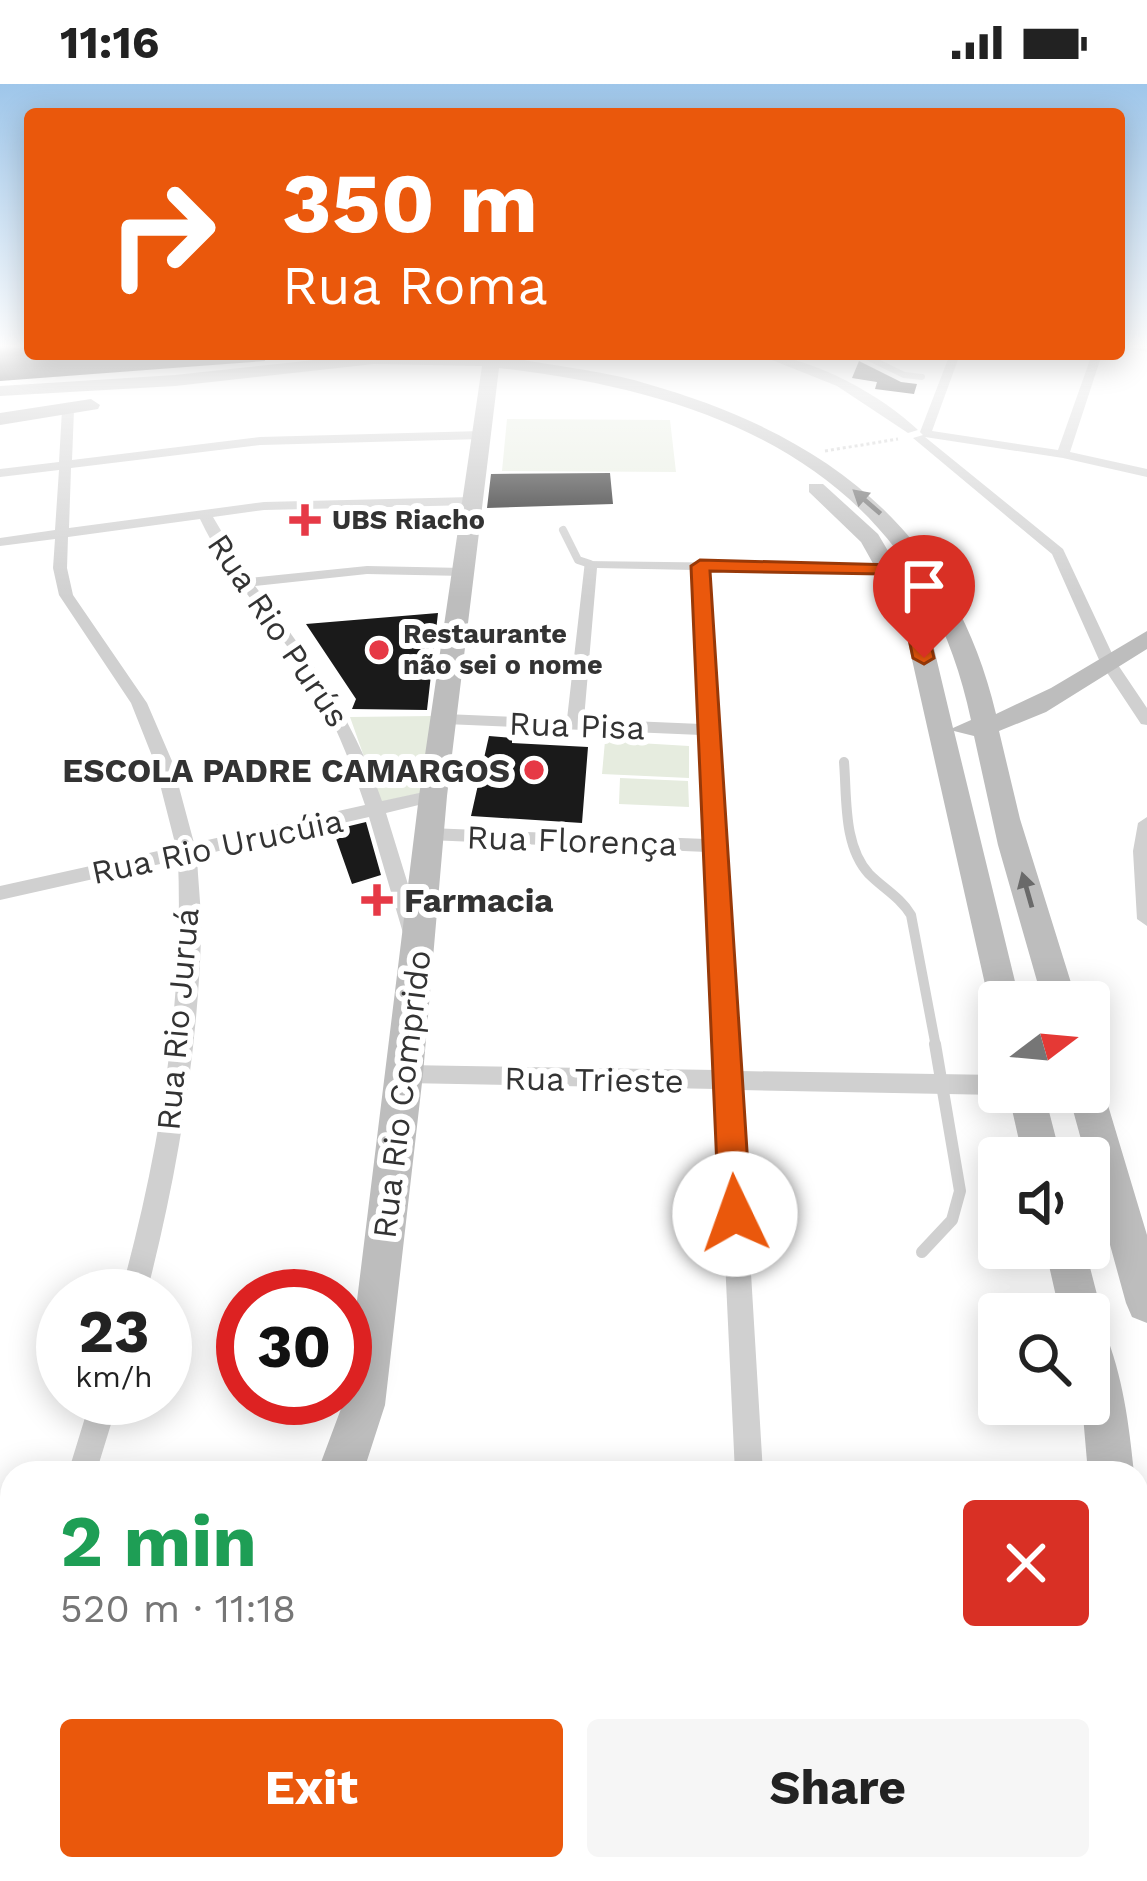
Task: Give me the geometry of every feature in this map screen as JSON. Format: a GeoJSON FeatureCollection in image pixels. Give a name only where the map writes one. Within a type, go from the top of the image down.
{"type":"FeatureCollection","features":[{"type":"Feature","properties":{"kind":"street","name":"Rua Rio Juruá"},"geometry":{"type":"LineString","coordinates":[[73,430],[64,464],[60,568],[66,595],[140,703],[163,761],[187,852],[191,936],[181,1046],[152,1225],[140,1269]]}},
{"type":"Feature","properties":{"kind":"street","name":"Rua Rio Comprido"},"geometry":{"type":"LineString","coordinates":[[344,1461],[363,1406],[405,1074],[433,796],[484,430]]}},
{"type":"Feature","properties":{"kind":"street"},"geometry":{"type":"LineString","coordinates":[[707,430],[779,460],[845,510],[889,568],[914,615],[998,981]]}},
{"type":"Feature","properties":{"kind":"street"},"geometry":{"type":"LineString","coordinates":[[756,430],[868,500],[916,549],[954,619],[1054,981]]}},
{"type":"Feature","properties":{"kind":"street"},"geometry":{"type":"LineString","coordinates":[[914,430],[1058,552],[1108,662],[1147,720]]}},
{"type":"Feature","properties":{"kind":"street"},"geometry":{"type":"LineString","coordinates":[[919,434],[921,430]]}},
{"type":"Feature","properties":{"kind":"street"},"geometry":{"type":"LineString","coordinates":[[1063,454],[1071,430]]}},
{"type":"Feature","properties":{"kind":"street"},"geometry":{"type":"LineString","coordinates":[[919,434],[1063,454],[1147,473]]}},
{"type":"Feature","properties":{"kind":"street"},"geometry":{"type":"LineString","coordinates":[[0,473],[314,436],[482,435]]}},
{"type":"Feature","properties":{"kind":"street"},"geometry":{"type":"LineString","coordinates":[[0,542],[310,502],[472,501]]}},
{"type":"Feature","properties":{"kind":"street","name":"Rua Rio Purús"},"geometry":{"type":"LineString","coordinates":[[205,514],[227,563],[322,687],[353,742],[419,951]]}},
{"type":"Feature","properties":{"kind":"street"},"geometry":{"type":"LineString","coordinates":[[575,725],[590,564],[889,568]]}},
{"type":"Feature","properties":{"kind":"street"},"geometry":{"type":"LineString","coordinates":[[700,566],[748,1461]]}},
{"type":"Feature","properties":{"kind":"street"},"geometry":{"type":"LineString","coordinates":[[245,583],[367,570],[464,572]]}},
{"type":"Feature","properties":{"kind":"street"},"geometry":{"type":"LineString","coordinates":[[938,721],[1043,701],[1147,638]]}},
{"type":"Feature","properties":{"kind":"street","name":"Rua Pisa"},"geometry":{"type":"LineString","coordinates":[[445,719],[709,730]]}},
{"type":"Feature","properties":{"kind":"street","name":"Rua Rio Urucúia"},"geometry":{"type":"LineString","coordinates":[[0,893],[433,796]]}},
{"type":"Feature","properties":{"kind":"street"},"geometry":{"type":"LineString","coordinates":[[1147,824],[1142,851],[1147,920]]}},
{"type":"Feature","properties":{"kind":"street","name":"Rua Florença"},"geometry":{"type":"LineString","coordinates":[[429,834],[716,846]]}},
{"type":"Feature","properties":{"kind":"street","name":"Rua Trieste"},"geometry":{"type":"LineString","coordinates":[[405,1074],[978,1085]]}},
{"type":"Feature","properties":{"kind":"street"},"geometry":{"type":"LineString","coordinates":[[1083,1113],[1141,1252],[1147,1303]]}},
{"type":"Feature","properties":{"kind":"street"},"geometry":{"type":"LineString","coordinates":[[1092,1113],[1113,1185]]}},
{"type":"Feature","properties":{"kind":"street"},"geometry":{"type":"LineString","coordinates":[[86,1461],[97,1425]]}},
{"type":"Feature","properties":{"kind":"street"},"geometry":{"type":"LineString","coordinates":[[1107,1425],[1111,1461]]}},
{"type":"Feature","properties":{"kind":"lane"},"geometry":{"type":"LineString","coordinates":[[563,530],[578,560],[590,564]]}},
{"type":"Feature","properties":{"kind":"lane"},"geometry":{"type":"LineString","coordinates":[[844,762],[855,854],[869,874],[904,901],[911,915],[963,1205],[922,1252]]}},
{"type":"Feature","properties":{"kind":"path"},"geometry":{"type":"LineString","coordinates":[[817,464],[827,456],[824,451],[919,434]]}},
{"type":"Feature","properties":{"kind":"shaded area"},"geometry":{"type":"Polygon","coordinates":[[[506,430],[671,430],[676,472],[502,471],[506,430]]]}},
{"type":"Feature","properties":{"kind":"shaded area"},"geometry":{"type":"Polygon","coordinates":[[[432,716],[426,792],[380,802],[350,717],[432,716]]]}},
{"type":"Feature","properties":{"kind":"shaded area"},"geometry":{"type":"Polygon","coordinates":[[[605,741],[689,746],[689,778],[602,774],[605,741]]]}},
{"type":"Feature","properties":{"kind":"shaded area"},"geometry":{"type":"Polygon","coordinates":[[[620,778],[688,781],[689,807],[619,804],[620,778]]]}},
{"type":"Feature","properties":{"kind":"building"},"geometry":{"type":"Polygon","coordinates":[[[610,473],[613,504],[487,508],[491,474],[610,473]]]}},
{"type":"Feature","properties":{"kind":"building","name":"Restaurante não sei o nome"},"geometry":{"type":"Polygon","coordinates":[[[438,613],[427,710],[352,709],[356,699],[306,624],[438,613]]]}},
{"type":"Feature","properties":{"kind":"building","name":"ESCOLA PADRE CAMARGOS"},"geometry":{"type":"Polygon","coordinates":[[[489,736],[512,738],[512,743],[588,747],[582,823],[471,816],[489,736]]]}},
{"type":"Feature","properties":{"kind":"building"},"geometry":{"type":"Polygon","coordinates":[[[366,822],[381,875],[352,884],[333,830],[366,822]]]}},
{"type":"Feature","properties":{"kind":"place","name":"UBS Riacho"},"geometry":{"type":"Point","coordinates":[305,520]}},
{"type":"Feature","properties":{"kind":"place","name":"Restaurante não sei o nome"},"geometry":{"type":"Point","coordinates":[379,650]}},
{"type":"Feature","properties":{"kind":"place","name":"ESCOLA PADRE CAMARGOS"},"geometry":{"type":"Point","coordinates":[534,770]}},
{"type":"Feature","properties":{"kind":"place","name":"Farmacia"},"geometry":{"type":"Point","coordinates":[377,900]}},
{"type":"Feature","properties":{"kind":"route"},"geometry":{"type":"LineString","coordinates":[[735,1214],[700,566],[889,568],[914,615],[924,658]]}}]}
